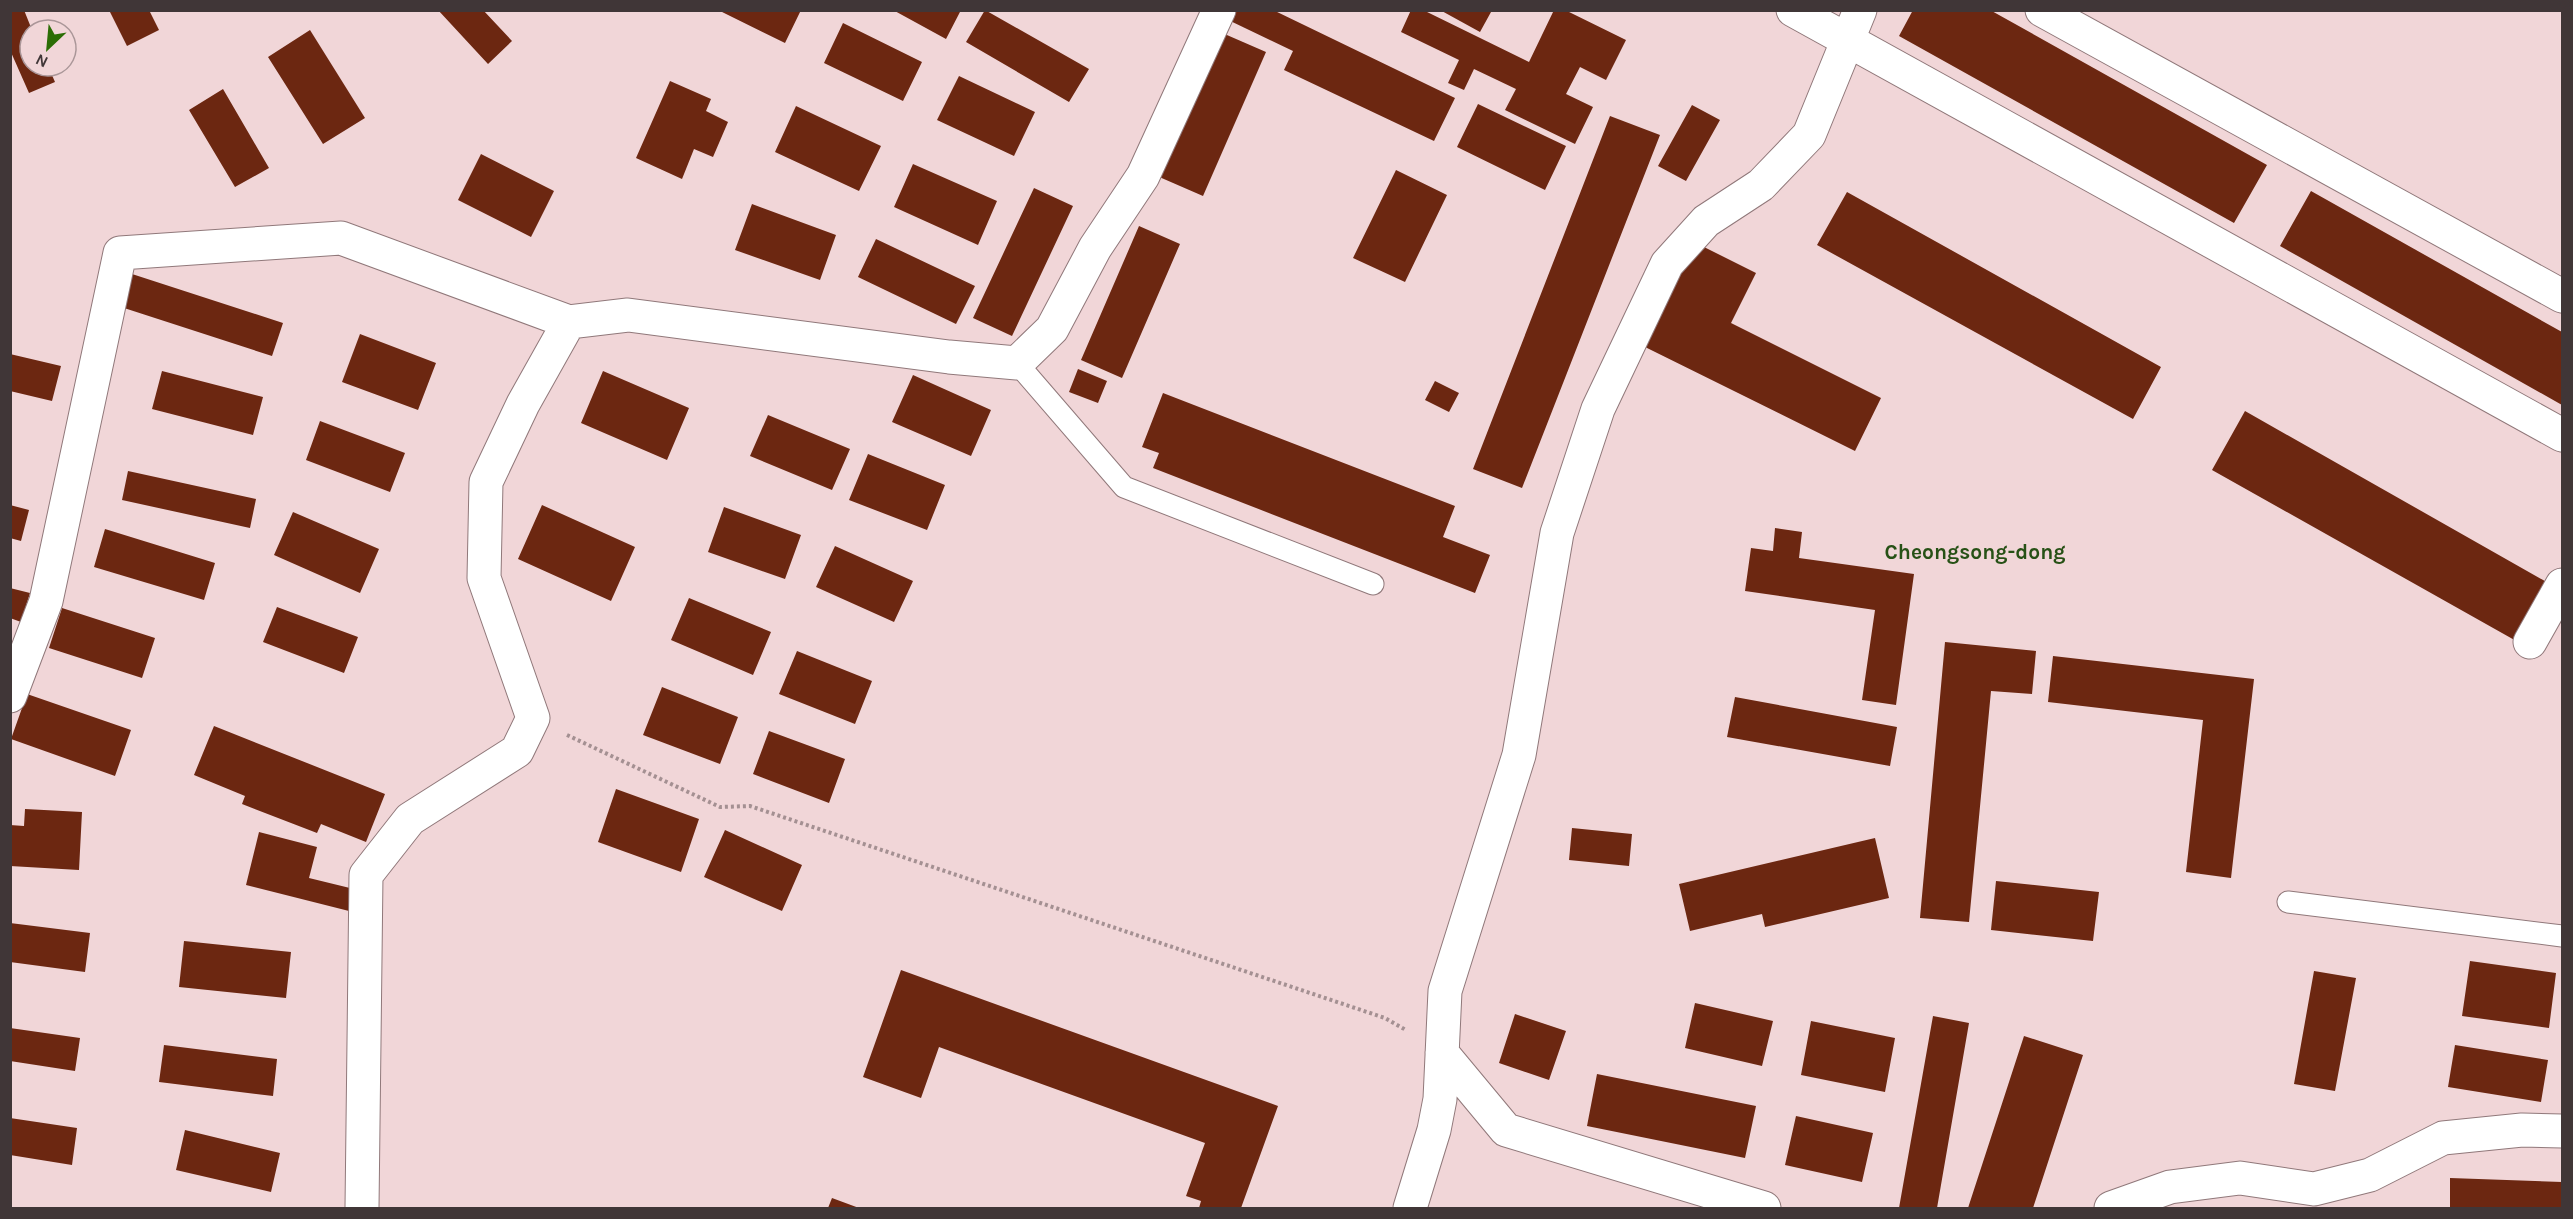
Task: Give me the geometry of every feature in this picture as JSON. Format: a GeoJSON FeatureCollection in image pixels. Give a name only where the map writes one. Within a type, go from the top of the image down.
{"type":"FeatureCollection","features":[{"type":"Feature","properties":{"kind":"street"},"geometry":{"type":"LineString","coordinates":[[10,696],[46,601],[120,253],[341,238],[569,322],[628,315],[949,357],[1017,363],[1052,329],[1095,248],[1143,176],[1219,10]]}},
{"type":"Feature","properties":{"kind":"street"},"geometry":{"type":"LineString","coordinates":[[1793,10],[2562,435]]}},
{"type":"Feature","properties":{"kind":"street"},"geometry":{"type":"LineString","coordinates":[[1410,1209],[1434,1130],[1440,1099],[1444,992],[1519,755],[1557,533],[1598,409],[1667,264],[1706,221],[1761,185],[1809,135],[1860,10]]}},
{"type":"Feature","properties":{"kind":"street"},"geometry":{"type":"LineString","coordinates":[[2042,10],[2562,296]]}},
{"type":"Feature","properties":{"kind":"street"},"geometry":{"type":"LineString","coordinates":[[362,1209],[366,875],[410,819],[517,751],[533,718],[484,578],[486,482],[523,404],[569,322]]}},
{"type":"Feature","properties":{"kind":"street"},"geometry":{"type":"LineString","coordinates":[[2530,642],[2562,585]]}},
{"type":"Feature","properties":{"kind":"street"},"geometry":{"type":"LineString","coordinates":[[1442,1053],[1506,1130],[1764,1209]]}},
{"type":"Feature","properties":{"kind":"street"},"geometry":{"type":"LineString","coordinates":[[2111,1209],[2170,1187],[2240,1178],[2314,1189],[2370,1175],[2443,1138],[2522,1130],[2562,1131]]}},
{"type":"Feature","properties":{"kind":"lane"},"geometry":{"type":"LineString","coordinates":[[1017,363],[1124,487],[1373,584]]}},
{"type":"Feature","properties":{"kind":"lane"},"geometry":{"type":"LineString","coordinates":[[2288,902],[2562,936]]}},
{"type":"Feature","properties":{"kind":"path"},"geometry":{"type":"LineString","coordinates":[[533,718],[720,807],[750,806],[1385,1018],[1442,1053]]}},
{"type":"Feature","properties":{"kind":"building"},"geometry":{"type":"Polygon","coordinates":[[[10,10],[24,10],[27,18],[18,18],[18,68],[10,50],[10,10]]]}},
{"type":"Feature","properties":{"kind":"building"},"geometry":{"type":"Polygon","coordinates":[[[109,10],[149,10],[159,30],[127,46],[109,10]]]}},
{"type":"Feature","properties":{"kind":"building"},"geometry":{"type":"Polygon","coordinates":[[[438,10],[483,10],[512,41],[488,64],[438,10]]]}},
{"type":"Feature","properties":{"kind":"building"},"geometry":{"type":"Polygon","coordinates":[[[718,10],[801,10],[785,43],[718,10]]]}},
{"type":"Feature","properties":{"kind":"building"},"geometry":{"type":"Polygon","coordinates":[[[893,10],[961,10],[946,39],[893,10]]]}},
{"type":"Feature","properties":{"kind":"building"},"geometry":{"type":"Polygon","coordinates":[[[985,10],[1089,69],[1069,102],[966,42],[985,10]]]}},
{"type":"Feature","properties":{"kind":"building"},"geometry":{"type":"Polygon","coordinates":[[[1225,10],[1273,10],[1455,98],[1434,141],[1284,70],[1293,51],[1222,17],[1225,10]]]}},
{"type":"Feature","properties":{"kind":"building"},"geometry":{"type":"Polygon","coordinates":[[[1411,10],[1423,10],[1529,62],[1554,10],[1565,10],[1626,40],[1606,80],[1580,67],[1566,94],[1593,107],[1575,144],[1505,110],[1516,89],[1474,69],[1464,90],[1448,83],[1459,60],[1401,32],[1411,10]]]}},
{"type":"Feature","properties":{"kind":"building"},"geometry":{"type":"Polygon","coordinates":[[[1440,10],[1488,10],[1491,12],[1480,32],[1440,10]]]}},
{"type":"Feature","properties":{"kind":"building"},"geometry":{"type":"Polygon","coordinates":[[[1913,10],[1990,10],[2267,165],[2234,223],[1899,36],[1913,10]]]}},
{"type":"Feature","properties":{"kind":"building"},"geometry":{"type":"Polygon","coordinates":[[[843,23],[922,62],[903,101],[824,63],[843,23]]]}},
{"type":"Feature","properties":{"kind":"building"},"geometry":{"type":"Polygon","coordinates":[[[310,30],[365,118],[323,144],[268,57],[310,30]]]}},
{"type":"Feature","properties":{"kind":"building"},"geometry":{"type":"Polygon","coordinates":[[[1220,32],[1266,52],[1203,196],[1157,176],[1220,32]]]}},
{"type":"Feature","properties":{"kind":"building"},"geometry":{"type":"Polygon","coordinates":[[[959,76],[1035,112],[1014,156],[937,120],[959,76]]]}},
{"type":"Feature","properties":{"kind":"building"},"geometry":{"type":"Polygon","coordinates":[[[22,78],[53,78],[55,82],[29,93],[22,78]]]}},
{"type":"Feature","properties":{"kind":"building"},"geometry":{"type":"Polygon","coordinates":[[[670,81],[711,99],[706,111],[728,122],[713,157],[694,149],[682,179],[636,158],[670,81]]]}},
{"type":"Feature","properties":{"kind":"building"},"geometry":{"type":"Polygon","coordinates":[[[223,89],[269,168],[235,187],[189,110],[223,89]]]}},
{"type":"Feature","properties":{"kind":"building"},"geometry":{"type":"Polygon","coordinates":[[[1478,104],[1566,146],[1545,190],[1457,147],[1478,104]]]}},
{"type":"Feature","properties":{"kind":"building"},"geometry":{"type":"Polygon","coordinates":[[[1692,105],[1720,120],[1686,181],[1658,166],[1692,105]]]}},
{"type":"Feature","properties":{"kind":"building"},"geometry":{"type":"Polygon","coordinates":[[[796,106],[881,146],[859,191],[775,152],[796,106]]]}},
{"type":"Feature","properties":{"kind":"building"},"geometry":{"type":"Polygon","coordinates":[[[1610,116],[1660,135],[1522,488],[1473,469],[1610,116]]]}},
{"type":"Feature","properties":{"kind":"building"},"geometry":{"type":"Polygon","coordinates":[[[481,154],[554,191],[531,237],[458,200],[481,154]]]}},
{"type":"Feature","properties":{"kind":"building"},"geometry":{"type":"Polygon","coordinates":[[[913,164],[997,201],[978,245],[894,207],[913,164]]]}},
{"type":"Feature","properties":{"kind":"building"},"geometry":{"type":"Polygon","coordinates":[[[1396,170],[1447,195],[1405,282],[1353,258],[1396,170]]]}},
{"type":"Feature","properties":{"kind":"building"},"geometry":{"type":"Polygon","coordinates":[[[1034,188],[1073,206],[1012,336],[973,318],[1034,188]]]}},
{"type":"Feature","properties":{"kind":"building"},"geometry":{"type":"Polygon","coordinates":[[[2311,191],[2562,332],[2562,405],[2280,246],[2311,191]]]}},
{"type":"Feature","properties":{"kind":"building"},"geometry":{"type":"Polygon","coordinates":[[[1847,192],[2161,367],[2133,419],[1817,245],[1847,192]]]}},
{"type":"Feature","properties":{"kind":"building"},"geometry":{"type":"Polygon","coordinates":[[[752,204],[836,235],[820,280],[735,250],[752,204]]]}},
{"type":"Feature","properties":{"kind":"building"},"geometry":{"type":"Polygon","coordinates":[[[1139,226],[1180,244],[1122,378],[1081,360],[1139,226]]]}},
{"type":"Feature","properties":{"kind":"building"},"geometry":{"type":"Polygon","coordinates":[[[876,239],[975,286],[956,324],[858,277],[876,239]]]}},
{"type":"Feature","properties":{"kind":"building"},"geometry":{"type":"Polygon","coordinates":[[[1694,242],[1756,273],[1731,323],[1881,398],[1855,451],[1643,346],[1694,242]]]}},
{"type":"Feature","properties":{"kind":"building"},"geometry":{"type":"Polygon","coordinates":[[[132,274],[283,323],[272,356],[121,307],[132,274]]]}},
{"type":"Feature","properties":{"kind":"building"},"geometry":{"type":"Polygon","coordinates":[[[360,334],[436,363],[418,410],[342,382],[360,334]]]}},
{"type":"Feature","properties":{"kind":"building"},"geometry":{"type":"Polygon","coordinates":[[[10,354],[61,366],[52,401],[10,391],[10,354]]]}},
{"type":"Feature","properties":{"kind":"building"},"geometry":{"type":"Polygon","coordinates":[[[1078,369],[1107,381],[1098,403],[1069,392],[1078,369]]]}},
{"type":"Feature","properties":{"kind":"building"},"geometry":{"type":"Polygon","coordinates":[[[162,371],[263,397],[253,435],[152,409],[162,371]]]}},
{"type":"Feature","properties":{"kind":"building"},"geometry":{"type":"Polygon","coordinates":[[[603,371],[689,408],[667,460],[581,423],[603,371]]]}},
{"type":"Feature","properties":{"kind":"building"},"geometry":{"type":"Polygon","coordinates":[[[913,375],[991,410],[971,456],[892,422],[913,375]]]}},
{"type":"Feature","properties":{"kind":"building"},"geometry":{"type":"Polygon","coordinates":[[[1435,381],[1459,393],[1449,412],[1425,400],[1435,381]]]}},
{"type":"Feature","properties":{"kind":"building"},"geometry":{"type":"Polygon","coordinates":[[[1163,393],[1455,506],[1443,537],[1490,555],[1475,593],[1153,468],[1159,453],[1142,447],[1163,393]]]}},
{"type":"Feature","properties":{"kind":"building"},"geometry":{"type":"Polygon","coordinates":[[[2245,411],[2550,584],[2518,642],[2212,470],[2245,411]]]}},
{"type":"Feature","properties":{"kind":"building"},"geometry":{"type":"Polygon","coordinates":[[[768,415],[850,449],[832,490],[750,456],[768,415]]]}},
{"type":"Feature","properties":{"kind":"building"},"geometry":{"type":"Polygon","coordinates":[[[320,421],[405,453],[390,492],[306,460],[320,421]]]}},
{"type":"Feature","properties":{"kind":"building"},"geometry":{"type":"Polygon","coordinates":[[[868,454],[945,485],[927,530],[849,500],[868,454]]]}},
{"type":"Feature","properties":{"kind":"building"},"geometry":{"type":"Polygon","coordinates":[[[128,471],[256,499],[250,528],[122,500],[128,471]]]}},
{"type":"Feature","properties":{"kind":"building"},"geometry":{"type":"Polygon","coordinates":[[[10,505],[29,510],[21,541],[10,538],[10,505]]]}},
{"type":"Feature","properties":{"kind":"building"},"geometry":{"type":"Polygon","coordinates":[[[542,505],[635,547],[611,601],[518,559],[542,505]]]}},
{"type":"Feature","properties":{"kind":"building"},"geometry":{"type":"Polygon","coordinates":[[[724,507],[801,535],[785,579],[708,552],[724,507]]]}},
{"type":"Feature","properties":{"kind":"building"},"geometry":{"type":"Polygon","coordinates":[[[293,512],[379,549],[360,593],[274,555],[293,512]]]}},
{"type":"Feature","properties":{"kind":"building"},"geometry":{"type":"Polygon","coordinates":[[[1775,528],[1802,532],[1799,558],[1914,574],[1896,705],[1862,700],[1875,610],[1745,591],[1751,548],[1773,551],[1775,528]]]}},
{"type":"Feature","properties":{"kind":"building"},"geometry":{"type":"Polygon","coordinates":[[[105,529],[215,563],[204,600],[94,567],[105,529]]]}},
{"type":"Feature","properties":{"kind":"building"},"geometry":{"type":"Polygon","coordinates":[[[835,546],[913,581],[894,622],[816,587],[835,546]]]}},
{"type":"Feature","properties":{"kind":"building"},"geometry":{"type":"Polygon","coordinates":[[[10,588],[30,593],[21,622],[10,618],[10,588]]]}},
{"type":"Feature","properties":{"kind":"building"},"geometry":{"type":"Polygon","coordinates":[[[689,598],[771,632],[753,675],[671,640],[689,598]]]}},
{"type":"Feature","properties":{"kind":"building"},"geometry":{"type":"Polygon","coordinates":[[[277,607],[358,637],[344,673],[263,642],[277,607]]]}},
{"type":"Feature","properties":{"kind":"building"},"geometry":{"type":"Polygon","coordinates":[[[62,608],[155,638],[142,678],[49,648],[62,608]]]}},
{"type":"Feature","properties":{"kind":"building"},"geometry":{"type":"Polygon","coordinates":[[[1945,642],[2036,651],[2032,694],[1991,691],[1969,922],[1920,918],[1945,642]]]}},
{"type":"Feature","properties":{"kind":"building"},"geometry":{"type":"Polygon","coordinates":[[[797,651],[872,681],[855,724],[779,694],[797,651]]]}},
{"type":"Feature","properties":{"kind":"building"},"geometry":{"type":"Polygon","coordinates":[[[2053,656],[2254,679],[2231,878],[2186,872],[2203,720],[2048,702],[2053,656]]]}},
{"type":"Feature","properties":{"kind":"building"},"geometry":{"type":"Polygon","coordinates":[[[662,687],[738,717],[720,764],[643,735],[662,687]]]}},
{"type":"Feature","properties":{"kind":"building"},"geometry":{"type":"Polygon","coordinates":[[[27,694],[131,730],[115,776],[11,739],[27,694]]]}},
{"type":"Feature","properties":{"kind":"building"},"geometry":{"type":"Polygon","coordinates":[[[1735,697],[1897,727],[1890,766],[1727,737],[1735,697]]]}},
{"type":"Feature","properties":{"kind":"building"},"geometry":{"type":"Polygon","coordinates":[[[214,726],[385,794],[366,842],[321,824],[317,833],[242,804],[245,796],[194,775],[214,726]]]}},
{"type":"Feature","properties":{"kind":"building"},"geometry":{"type":"Polygon","coordinates":[[[769,731],[845,759],[829,803],[753,774],[769,731]]]}},
{"type":"Feature","properties":{"kind":"building"},"geometry":{"type":"Polygon","coordinates":[[[616,789],[699,819],[681,872],[598,842],[616,789]]]}},
{"type":"Feature","properties":{"kind":"building"},"geometry":{"type":"Polygon","coordinates":[[[25,809],[82,812],[79,870],[10,866],[10,825],[24,826],[25,809]]]}},
{"type":"Feature","properties":{"kind":"building"},"geometry":{"type":"Polygon","coordinates":[[[1572,828],[1632,834],[1629,866],[1569,860],[1572,828]]]}},
{"type":"Feature","properties":{"kind":"building"},"geometry":{"type":"Polygon","coordinates":[[[725,830],[802,865],[782,911],[704,877],[725,830]]]}},
{"type":"Feature","properties":{"kind":"building"},"geometry":{"type":"Polygon","coordinates":[[[259,832],[317,847],[309,878],[354,889],[349,911],[246,885],[259,832]]]}},
{"type":"Feature","properties":{"kind":"building"},"geometry":{"type":"Polygon","coordinates":[[[1875,838],[1889,898],[1765,927],[1762,914],[1690,931],[1679,884],[1875,838]]]}},
{"type":"Feature","properties":{"kind":"building"},"geometry":{"type":"Polygon","coordinates":[[[1996,881],[2099,892],[2093,941],[1991,930],[1996,881]]]}},
{"type":"Feature","properties":{"kind":"building"},"geometry":{"type":"Polygon","coordinates":[[[10,923],[90,933],[85,972],[10,962],[10,923]]]}},
{"type":"Feature","properties":{"kind":"building"},"geometry":{"type":"Polygon","coordinates":[[[184,941],[291,952],[286,998],[179,987],[184,941]]]}},
{"type":"Feature","properties":{"kind":"building"},"geometry":{"type":"Polygon","coordinates":[[[2470,961],[2556,973],[2549,1028],[2462,1016],[2470,961]]]}},
{"type":"Feature","properties":{"kind":"building"},"geometry":{"type":"Polygon","coordinates":[[[901,970],[1278,1106],[1241,1208],[1199,1208],[1201,1201],[1186,1196],[1205,1143],[939,1047],[921,1098],[863,1077],[901,970]]]}},
{"type":"Feature","properties":{"kind":"building"},"geometry":{"type":"Polygon","coordinates":[[[2314,971],[2356,978],[2335,1091],[2294,1084],[2314,971]]]}},
{"type":"Feature","properties":{"kind":"building"},"geometry":{"type":"Polygon","coordinates":[[[1695,1003],[1773,1021],[1762,1066],[1685,1048],[1695,1003]]]}},
{"type":"Feature","properties":{"kind":"building"},"geometry":{"type":"Polygon","coordinates":[[[1515,1014],[1566,1031],[1549,1080],[1499,1063],[1515,1014]]]}},
{"type":"Feature","properties":{"kind":"building"},"geometry":{"type":"Polygon","coordinates":[[[1933,1016],[1969,1023],[1937,1208],[1899,1208],[1933,1016]]]}},
{"type":"Feature","properties":{"kind":"building"},"geometry":{"type":"Polygon","coordinates":[[[1811,1021],[1895,1038],[1885,1092],[1801,1075],[1811,1021]]]}},
{"type":"Feature","properties":{"kind":"building"},"geometry":{"type":"Polygon","coordinates":[[[10,1028],[80,1038],[75,1071],[10,1061],[10,1028]]]}},
{"type":"Feature","properties":{"kind":"building"},"geometry":{"type":"Polygon","coordinates":[[[2024,1036],[2083,1055],[2033,1208],[1968,1208],[2024,1036]]]}},
{"type":"Feature","properties":{"kind":"building"},"geometry":{"type":"Polygon","coordinates":[[[164,1045],[277,1059],[273,1096],[159,1082],[164,1045]]]}},
{"type":"Feature","properties":{"kind":"building"},"geometry":{"type":"Polygon","coordinates":[[[2455,1045],[2548,1060],[2541,1102],[2448,1087],[2455,1045]]]}},
{"type":"Feature","properties":{"kind":"building"},"geometry":{"type":"Polygon","coordinates":[[[1597,1074],[1756,1106],[1745,1158],[1587,1126],[1597,1074]]]}},
{"type":"Feature","properties":{"kind":"building"},"geometry":{"type":"Polygon","coordinates":[[[1796,1116],[1873,1133],[1862,1182],[1785,1165],[1796,1116]]]}},
{"type":"Feature","properties":{"kind":"building"},"geometry":{"type":"Polygon","coordinates":[[[10,1118],[77,1128],[72,1165],[10,1155],[10,1118]]]}},
{"type":"Feature","properties":{"kind":"building"},"geometry":{"type":"Polygon","coordinates":[[[185,1130],[280,1153],[271,1192],[176,1170],[185,1130]]]}},
{"type":"Feature","properties":{"kind":"building"},"geometry":{"type":"Polygon","coordinates":[[[2450,1178],[2562,1182],[2562,1208],[2450,1208],[2450,1178]]]}},
{"type":"Feature","properties":{"kind":"building"},"geometry":{"type":"Polygon","coordinates":[[[832,1198],[859,1208],[828,1208],[832,1198]]]}},
{"type":"Feature","properties":{"kind":"district","name":"Cheongsong-dong"},"geometry":{"type":"Point","coordinates":[1975,552]}}]}
